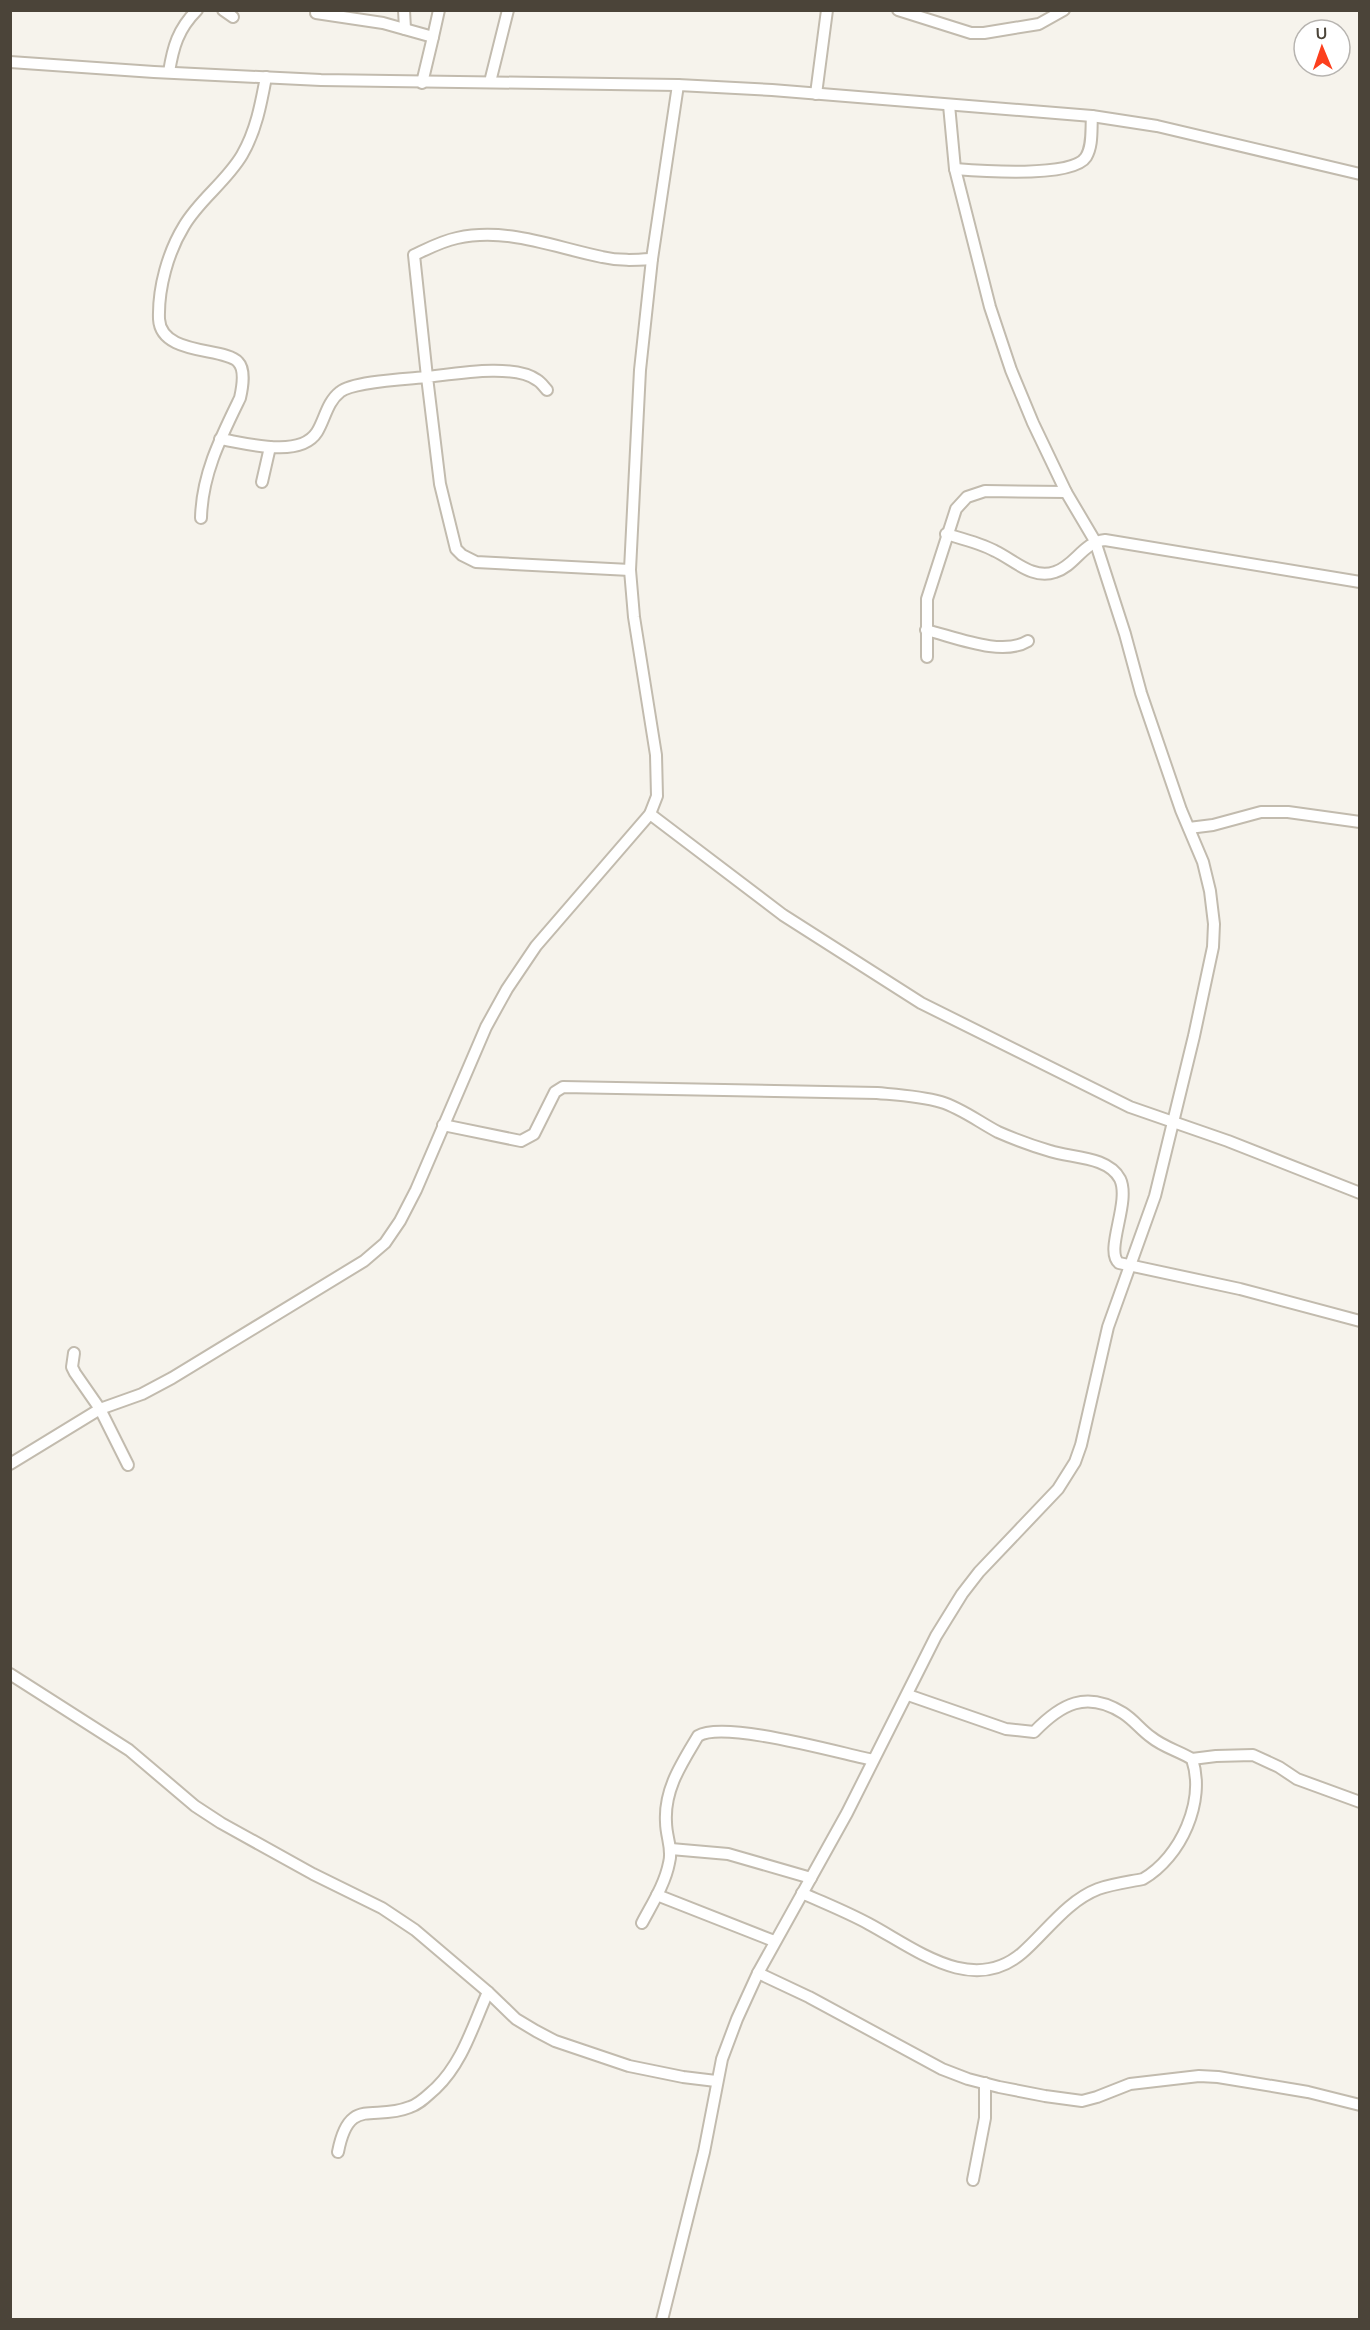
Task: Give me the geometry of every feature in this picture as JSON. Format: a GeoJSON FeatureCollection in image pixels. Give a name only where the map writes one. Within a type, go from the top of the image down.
{"type":"FeatureCollection","features":[{"type":"Feature","properties":{"kind":"street"},"geometry":{"type":"LineString","coordinates":[[169,72],[174,45],[188,19],[197,10]]}},
{"type":"Feature","properties":{"kind":"street"},"geometry":{"type":"LineString","coordinates":[[223,10],[233,17]]}},
{"type":"Feature","properties":{"kind":"street"},"geometry":{"type":"LineString","coordinates":[[404,10],[405,29]]}},
{"type":"Feature","properties":{"kind":"street"},"geometry":{"type":"LineString","coordinates":[[422,83],[439,10]]}},
{"type":"Feature","properties":{"kind":"street"},"geometry":{"type":"LineString","coordinates":[[490,82],[508,10]]}},
{"type":"Feature","properties":{"kind":"street"},"geometry":{"type":"LineString","coordinates":[[816,94],[827,10]]}},
{"type":"Feature","properties":{"kind":"street"},"geometry":{"type":"LineString","coordinates":[[898,10],[971,33],[984,33],[1039,24],[1064,10]]}},
{"type":"Feature","properties":{"kind":"street"},"geometry":{"type":"LineString","coordinates":[[316,13],[383,23],[433,37]]}},
{"type":"Feature","properties":{"kind":"street"},"geometry":{"type":"LineString","coordinates":[[10,62],[169,72],[422,83],[678,85],[772,90],[1092,116],[1157,126],[1359,174]]}},
{"type":"Feature","properties":{"kind":"street"},"geometry":{"type":"LineString","coordinates":[[201,518],[206,478],[220,439],[240,398],[241,367],[238,361],[192,348],[173,340],[162,332],[159,321],[162,283],[184,226],[226,178],[242,155],[253,131],[266,76]]}},
{"type":"Feature","properties":{"kind":"street"},"geometry":{"type":"LineString","coordinates":[[10,1464],[100,1409],[142,1394],[172,1377],[364,1261],[395,1231],[416,1190],[486,1027],[507,989],[536,945],[650,814],[657,796],[656,755],[634,617],[630,570],[640,370],[652,259],[678,85]]}},
{"type":"Feature","properties":{"kind":"street"},"geometry":{"type":"LineString","coordinates":[[662,2319],[704,2152],[716,2081],[737,2019],[758,1973],[847,1813],[936,1636],[962,1594],[1009,1539],[1058,1489],[1081,1445],[1108,1327],[1155,1196],[1213,947],[1214,924],[1210,891],[1203,862],[1141,693],[1095,541],[1066,492],[1033,423],[1011,370],[988,297],[956,169],[949,105]]}},
{"type":"Feature","properties":{"kind":"street"},"geometry":{"type":"LineString","coordinates":[[956,169],[1028,171],[1071,167],[1086,158],[1090,145],[1092,116]]}},
{"type":"Feature","properties":{"kind":"street"},"geometry":{"type":"LineString","coordinates":[[630,570],[476,562],[456,549],[440,484],[414,255],[454,238],[485,234],[540,241],[603,257],[624,260],[652,259]]}},
{"type":"Feature","properties":{"kind":"street"},"geometry":{"type":"LineString","coordinates":[[220,439],[270,447],[301,445],[310,441],[333,399],[342,390],[378,382],[466,373],[519,372],[538,380],[547,390]]}},
{"type":"Feature","properties":{"kind":"street"},"geometry":{"type":"LineString","coordinates":[[262,482],[270,447]]}},
{"type":"Feature","properties":{"kind":"street"},"geometry":{"type":"LineString","coordinates":[[927,657],[927,599],[946,534],[956,509],[967,497],[977,493],[1066,492]]}},
{"type":"Feature","properties":{"kind":"street"},"geometry":{"type":"LineString","coordinates":[[946,534],[994,550],[1029,570],[1044,574],[1065,568],[1095,541],[1114,541],[1359,582]]}},
{"type":"Feature","properties":{"kind":"street"},"geometry":{"type":"LineString","coordinates":[[926,630],[1003,649],[1018,647],[1028,641]]}},
{"type":"Feature","properties":{"kind":"street"},"geometry":{"type":"LineString","coordinates":[[1189,828],[1213,825],[1261,812],[1288,812],[1359,822]]}},
{"type":"Feature","properties":{"kind":"street"},"geometry":{"type":"LineString","coordinates":[[650,814],[783,915],[921,1003],[1130,1107],[1228,1141],[1359,1193]]}},
{"type":"Feature","properties":{"kind":"street"},"geometry":{"type":"LineString","coordinates":[[443,1125],[521,1141],[534,1134],[555,1092],[563,1087],[877,1093],[914,1096],[943,1102],[1000,1133],[1050,1151],[1093,1161],[1110,1168],[1119,1176],[1124,1194],[1114,1255],[1119,1263],[1240,1289],[1359,1321]]}},
{"type":"Feature","properties":{"kind":"street"},"geometry":{"type":"LineString","coordinates":[[74,1353],[72,1367],[100,1409],[128,1465]]}},
{"type":"Feature","properties":{"kind":"street"},"geometry":{"type":"LineString","coordinates":[[10,1674],[129,1750],[195,1806],[221,1823],[313,1874],[382,1908],[415,1930],[516,2019],[555,2041],[629,2066],[716,2081]]}},
{"type":"Feature","properties":{"kind":"street"},"geometry":{"type":"LineString","coordinates":[[802,1893],[864,1921],[929,1958],[944,1964],[968,1971],[1000,1966],[1020,1954],[1046,1928],[1085,1897],[1104,1887],[1143,1879],[1159,1868],[1172,1852],[1189,1821],[1197,1796],[1197,1775],[1191,1760],[1151,1737],[1123,1713],[1104,1703],[1089,1700],[1077,1702],[1057,1710],[1034,1732],[1022,1732],[1006,1729],[908,1695]]}},
{"type":"Feature","properties":{"kind":"street"},"geometry":{"type":"LineString","coordinates":[[642,1923],[669,1865],[671,1849],[666,1831],[667,1799],[675,1775],[698,1736],[703,1733],[748,1733],[873,1760]]}},
{"type":"Feature","properties":{"kind":"street"},"geometry":{"type":"LineString","coordinates":[[1191,1760],[1216,1756],[1253,1755],[1297,1779],[1359,1802]]}},
{"type":"Feature","properties":{"kind":"street"},"geometry":{"type":"LineString","coordinates":[[671,1849],[728,1854],[811,1878]]}},
{"type":"Feature","properties":{"kind":"street"},"geometry":{"type":"LineString","coordinates":[[657,1895],[774,1941]]}},
{"type":"Feature","properties":{"kind":"street"},"geometry":{"type":"LineString","coordinates":[[758,1973],[809,1997],[942,2069],[985,2083],[1045,2096],[1082,2101],[1130,2084],[1198,2076],[1218,2077],[1308,2092],[1359,2105]]}},
{"type":"Feature","properties":{"kind":"street"},"geometry":{"type":"LineString","coordinates":[[338,2152],[344,2128],[349,2121],[360,2115],[410,2108],[446,2078],[463,2050],[488,1992]]}},
{"type":"Feature","properties":{"kind":"street"},"geometry":{"type":"LineString","coordinates":[[973,2180],[985,2118],[985,2083]]}}]}
